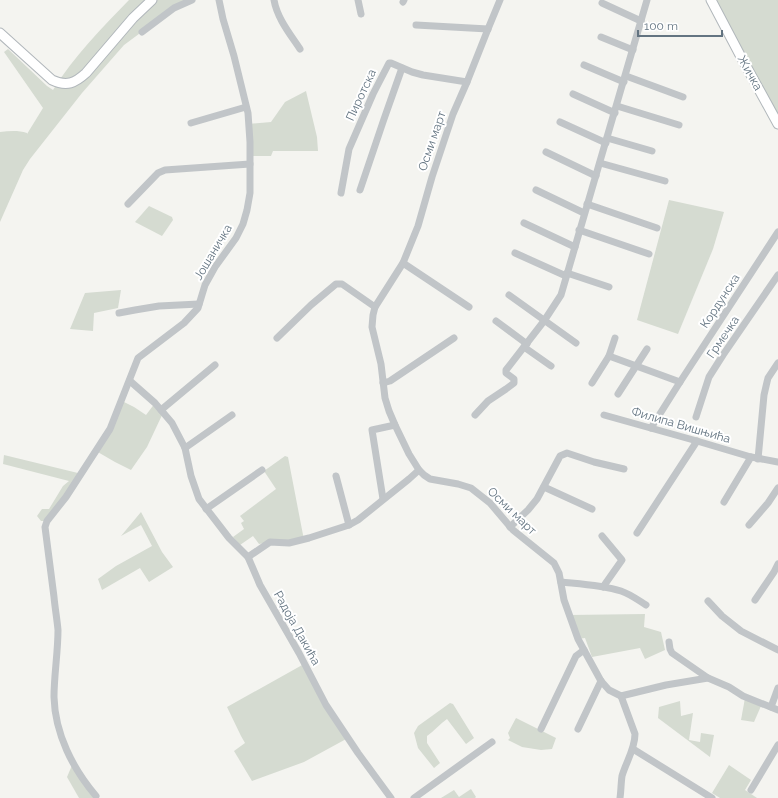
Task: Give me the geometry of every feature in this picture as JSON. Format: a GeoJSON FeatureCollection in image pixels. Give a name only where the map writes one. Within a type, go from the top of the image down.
{"type":"FeatureCollection","features":[{"type":"Feature","properties":{"kind":"street"},"geometry":{"type":"LineString","coordinates":[[0,33],[52,80],[62,84],[70,83],[78,80],[86,73],[133,18],[152,0]]}},
{"type":"Feature","properties":{"kind":"street"},"geometry":{"type":"LineString","coordinates":[[142,32],[174,8],[192,0]]}},
{"type":"Feature","properties":{"kind":"street","name":"Јошаничка"},"geometry":{"type":"LineString","coordinates":[[96,796],[88,787],[69,756],[56,719],[54,698],[58,631],[45,527],[110,429],[138,358],[184,323],[196,311],[205,285],[215,267],[236,238],[245,218],[250,193],[250,142],[248,113],[219,0]]}},
{"type":"Feature","properties":{"kind":"street"},"geometry":{"type":"LineString","coordinates":[[274,0],[283,23],[300,49]]}},
{"type":"Feature","properties":{"kind":"street"},"geometry":{"type":"LineString","coordinates":[[358,0],[361,14]]}},
{"type":"Feature","properties":{"kind":"street","name":"Осми март"},"geometry":{"type":"LineString","coordinates":[[500,0],[453,114],[432,177],[418,226],[404,263],[375,307],[372,327],[381,364],[385,398],[389,411],[409,454],[421,473],[430,479],[471,488],[490,502],[516,533],[554,563],[559,573],[564,600],[578,639],[600,681],[609,690],[621,696]]}},
{"type":"Feature","properties":{"kind":"street"},"geometry":{"type":"LineString","coordinates":[[475,415],[488,401],[514,383],[514,379],[507,373],[506,370],[544,321],[561,295],[647,0]]}},
{"type":"Feature","properties":{"kind":"street","name":"Жичка"},"geometry":{"type":"LineString","coordinates":[[711,0],[778,124]]}},
{"type":"Feature","properties":{"kind":"street"},"geometry":{"type":"LineString","coordinates":[[602,3],[641,20]]}},
{"type":"Feature","properties":{"kind":"street"},"geometry":{"type":"LineString","coordinates":[[416,25],[488,29]]}},
{"type":"Feature","properties":{"kind":"street"},"geometry":{"type":"LineString","coordinates":[[601,37],[633,50]]}},
{"type":"Feature","properties":{"kind":"street","name":"Пиротска"},"geometry":{"type":"LineString","coordinates":[[341,192],[349,149],[373,94],[389,63],[423,75],[467,82]]}},
{"type":"Feature","properties":{"kind":"street"},"geometry":{"type":"LineString","coordinates":[[584,65],[683,97]]}},
{"type":"Feature","properties":{"kind":"street"},"geometry":{"type":"LineString","coordinates":[[360,190],[402,68]]}},
{"type":"Feature","properties":{"kind":"street"},"geometry":{"type":"LineString","coordinates":[[573,94],[616,109],[679,125]]}},
{"type":"Feature","properties":{"kind":"street"},"geometry":{"type":"LineString","coordinates":[[191,123],[246,107]]}},
{"type":"Feature","properties":{"kind":"street"},"geometry":{"type":"LineString","coordinates":[[560,122],[607,140],[652,151]]}},
{"type":"Feature","properties":{"kind":"street"},"geometry":{"type":"LineString","coordinates":[[546,152],[596,176]]}},
{"type":"Feature","properties":{"kind":"street"},"geometry":{"type":"LineString","coordinates":[[600,163],[665,181]]}},
{"type":"Feature","properties":{"kind":"street"},"geometry":{"type":"LineString","coordinates":[[128,204],[158,173],[164,170],[250,164]]}},
{"type":"Feature","properties":{"kind":"street"},"geometry":{"type":"LineString","coordinates":[[536,190],[584,213]]}},
{"type":"Feature","properties":{"kind":"street"},"geometry":{"type":"LineString","coordinates":[[587,204],[657,228]]}},
{"type":"Feature","properties":{"kind":"street"},"geometry":{"type":"LineString","coordinates":[[524,223],[574,247]]}},
{"type":"Feature","properties":{"kind":"street"},"geometry":{"type":"LineString","coordinates":[[580,230],[649,254]]}},
{"type":"Feature","properties":{"kind":"street","name":"Кордунска"},"geometry":{"type":"LineString","coordinates":[[651,428],[778,232]]}},
{"type":"Feature","properties":{"kind":"street"},"geometry":{"type":"LineString","coordinates":[[515,253],[567,275],[609,287]]}},
{"type":"Feature","properties":{"kind":"street"},"geometry":{"type":"LineString","coordinates":[[404,263],[469,307]]}},
{"type":"Feature","properties":{"kind":"street","name":"Грмечка"},"geometry":{"type":"LineString","coordinates":[[696,417],[709,377],[778,275]]}},
{"type":"Feature","properties":{"kind":"street"},"geometry":{"type":"LineString","coordinates":[[277,338],[336,284],[342,284],[375,307]]}},
{"type":"Feature","properties":{"kind":"street"},"geometry":{"type":"LineString","coordinates":[[509,295],[576,343]]}},
{"type":"Feature","properties":{"kind":"street"},"geometry":{"type":"LineString","coordinates":[[119,313],[159,306],[199,304]]}},
{"type":"Feature","properties":{"kind":"street"},"geometry":{"type":"LineString","coordinates":[[496,321],[551,366]]}},
{"type":"Feature","properties":{"kind":"street"},"geometry":{"type":"LineString","coordinates":[[383,383],[390,381],[454,338]]}},
{"type":"Feature","properties":{"kind":"street"},"geometry":{"type":"LineString","coordinates":[[592,383],[609,356],[615,338]]}},
{"type":"Feature","properties":{"kind":"street"},"geometry":{"type":"LineString","coordinates":[[618,394],[647,349]]}},
{"type":"Feature","properties":{"kind":"street"},"geometry":{"type":"LineString","coordinates":[[609,356],[680,382]]}},
{"type":"Feature","properties":{"kind":"street"},"geometry":{"type":"LineString","coordinates":[[724,502],[755,458],[767,382],[778,363]]}},
{"type":"Feature","properties":{"kind":"street"},"geometry":{"type":"LineString","coordinates":[[161,410],[215,365]]}},
{"type":"Feature","properties":{"kind":"street"},"geometry":{"type":"LineString","coordinates":[[130,380],[155,403],[172,423],[185,448],[191,476],[199,499],[230,538],[248,557],[270,542],[289,544],[349,525],[358,520],[419,470]]}},
{"type":"Feature","properties":{"kind":"street","name":"Филипа Вишњића"},"geometry":{"type":"LineString","coordinates":[[604,414],[755,458],[778,462]]}},
{"type":"Feature","properties":{"kind":"street"},"geometry":{"type":"LineString","coordinates":[[185,448],[232,415]]}},
{"type":"Feature","properties":{"kind":"street"},"geometry":{"type":"LineString","coordinates":[[384,499],[372,430],[395,425]]}},
{"type":"Feature","properties":{"kind":"street"},"geometry":{"type":"LineString","coordinates":[[637,533],[697,441]]}},
{"type":"Feature","properties":{"kind":"street"},"geometry":{"type":"LineString","coordinates":[[510,527],[537,499],[559,458],[565,454],[624,470]]}},
{"type":"Feature","properties":{"kind":"street"},"geometry":{"type":"LineString","coordinates":[[206,509],[262,470]]}},
{"type":"Feature","properties":{"kind":"street"},"geometry":{"type":"LineString","coordinates":[[336,476],[349,525]]}},
{"type":"Feature","properties":{"kind":"street"},"geometry":{"type":"LineString","coordinates":[[544,487],[592,509]]}},
{"type":"Feature","properties":{"kind":"street"},"geometry":{"type":"LineString","coordinates":[[749,524],[768,503],[778,488]]}},
{"type":"Feature","properties":{"kind":"street"},"geometry":{"type":"LineString","coordinates":[[602,536],[622,560],[603,587]]}},
{"type":"Feature","properties":{"kind":"street","name":"Радоја Дакића"},"geometry":{"type":"LineString","coordinates":[[248,557],[260,585],[326,705],[358,753],[391,798]]}},
{"type":"Feature","properties":{"kind":"street"},"geometry":{"type":"LineString","coordinates":[[755,600],[778,564]]}},
{"type":"Feature","properties":{"kind":"street"},"geometry":{"type":"LineString","coordinates":[[561,582],[603,587],[622,592],[646,605]]}},
{"type":"Feature","properties":{"kind":"street"},"geometry":{"type":"LineString","coordinates":[[708,601],[722,616],[741,631],[778,650]]}},
{"type":"Feature","properties":{"kind":"street"},"geometry":{"type":"LineString","coordinates":[[669,642],[672,653],[708,678],[729,687],[743,696],[778,710]]}},
{"type":"Feature","properties":{"kind":"street"},"geometry":{"type":"LineString","coordinates":[[541,729],[576,656],[584,650]]}},
{"type":"Feature","properties":{"kind":"street"},"geometry":{"type":"LineString","coordinates":[[620,798],[622,775],[633,749],[635,734],[621,696],[666,685],[708,678]]}},
{"type":"Feature","properties":{"kind":"street"},"geometry":{"type":"LineString","coordinates":[[578,729],[600,681]]}},
{"type":"Feature","properties":{"kind":"street"},"geometry":{"type":"LineString","coordinates":[[771,707],[778,688]]}},
{"type":"Feature","properties":{"kind":"street"},"geometry":{"type":"LineString","coordinates":[[414,798],[492,742]]}},
{"type":"Feature","properties":{"kind":"street"},"geometry":{"type":"LineString","coordinates":[[751,790],[778,745]]}},
{"type":"Feature","properties":{"kind":"street"},"geometry":{"type":"LineString","coordinates":[[633,749],[712,798]]}},
{"type":"Feature","properties":{"kind":"shaded area"},"geometry":{"type":"Polygon","coordinates":[[[129,0],[192,0],[174,8],[124,45],[82,93],[23,170],[0,222],[0,132],[17,131],[27,134],[43,108],[4,52],[8,49],[53,90],[79,54],[129,0]]]}},
{"type":"Feature","properties":{"kind":"shaded area"},"geometry":{"type":"Polygon","coordinates":[[[711,0],[778,0],[778,124],[711,0]]]}},
{"type":"Feature","properties":{"kind":"shaded area"},"geometry":{"type":"Polygon","coordinates":[[[306,91],[317,137],[318,151],[273,151],[271,156],[251,156],[248,124],[271,122],[285,102],[306,91]]]}},
{"type":"Feature","properties":{"kind":"shaded area"},"geometry":{"type":"Polygon","coordinates":[[[669,200],[724,212],[713,249],[678,334],[637,320],[669,200]]]}},
{"type":"Feature","properties":{"kind":"shaded area"},"geometry":{"type":"Polygon","coordinates":[[[149,206],[172,217],[173,220],[162,236],[135,222],[149,206]]]}},
{"type":"Feature","properties":{"kind":"shaded area"},"geometry":{"type":"Polygon","coordinates":[[[121,290],[118,308],[94,313],[93,331],[70,329],[85,293],[121,290]]]}},
{"type":"Feature","properties":{"kind":"shaded area"},"geometry":{"type":"Polygon","coordinates":[[[122,401],[146,415],[155,403],[163,413],[147,447],[131,470],[96,451],[122,401]]]}},
{"type":"Feature","properties":{"kind":"shaded area"},"geometry":{"type":"Polygon","coordinates":[[[4,455],[82,474],[47,521],[41,521],[37,516],[42,509],[49,509],[63,486],[69,481],[3,464],[4,455]]]}},
{"type":"Feature","properties":{"kind":"shaded area"},"geometry":{"type":"Polygon","coordinates":[[[285,456],[288,457],[304,540],[259,544],[253,536],[240,545],[233,537],[244,529],[241,523],[244,521],[240,516],[276,489],[264,471],[285,456]]]}},
{"type":"Feature","properties":{"kind":"shaded area"},"geometry":{"type":"Polygon","coordinates":[[[141,512],[162,552],[173,567],[149,582],[140,568],[102,590],[98,579],[116,566],[152,546],[141,525],[121,536],[141,512]]]}},
{"type":"Feature","properties":{"kind":"shaded area"},"geometry":{"type":"Polygon","coordinates":[[[645,614],[644,627],[661,632],[665,650],[645,659],[640,648],[592,657],[585,638],[578,639],[569,615],[645,614]]]}},
{"type":"Feature","properties":{"kind":"shaded area"},"geometry":{"type":"Polygon","coordinates":[[[304,664],[348,738],[304,762],[252,781],[234,751],[245,743],[227,707],[304,664]]]}},
{"type":"Feature","properties":{"kind":"shaded area"},"geometry":{"type":"Polygon","coordinates":[[[745,698],[761,706],[754,722],[741,720],[745,698]]]}},
{"type":"Feature","properties":{"kind":"shaded area"},"geometry":{"type":"Polygon","coordinates":[[[680,701],[681,716],[693,713],[689,740],[700,742],[701,733],[714,735],[710,757],[658,718],[659,707],[680,701]]]}},
{"type":"Feature","properties":{"kind":"shaded area"},"geometry":{"type":"Polygon","coordinates":[[[450,703],[453,704],[474,738],[466,744],[447,719],[427,736],[427,743],[440,763],[434,768],[418,748],[414,733],[418,726],[450,703]]]}},
{"type":"Feature","properties":{"kind":"shaded area"},"geometry":{"type":"Polygon","coordinates":[[[516,718],[556,738],[552,749],[541,750],[522,747],[508,740],[510,738],[508,733],[516,718]]]}},
{"type":"Feature","properties":{"kind":"shaded area"},"geometry":{"type":"Polygon","coordinates":[[[73,763],[96,798],[79,798],[67,777],[73,763]]]}},
{"type":"Feature","properties":{"kind":"shaded area"},"geometry":{"type":"Polygon","coordinates":[[[729,765],[751,780],[745,790],[757,798],[720,798],[712,793],[729,765]]]}},
{"type":"Feature","properties":{"kind":"shaded area"},"geometry":{"type":"Polygon","coordinates":[[[471,789],[476,797],[475,798],[441,798],[454,790],[459,797],[471,789]]]}}]}
